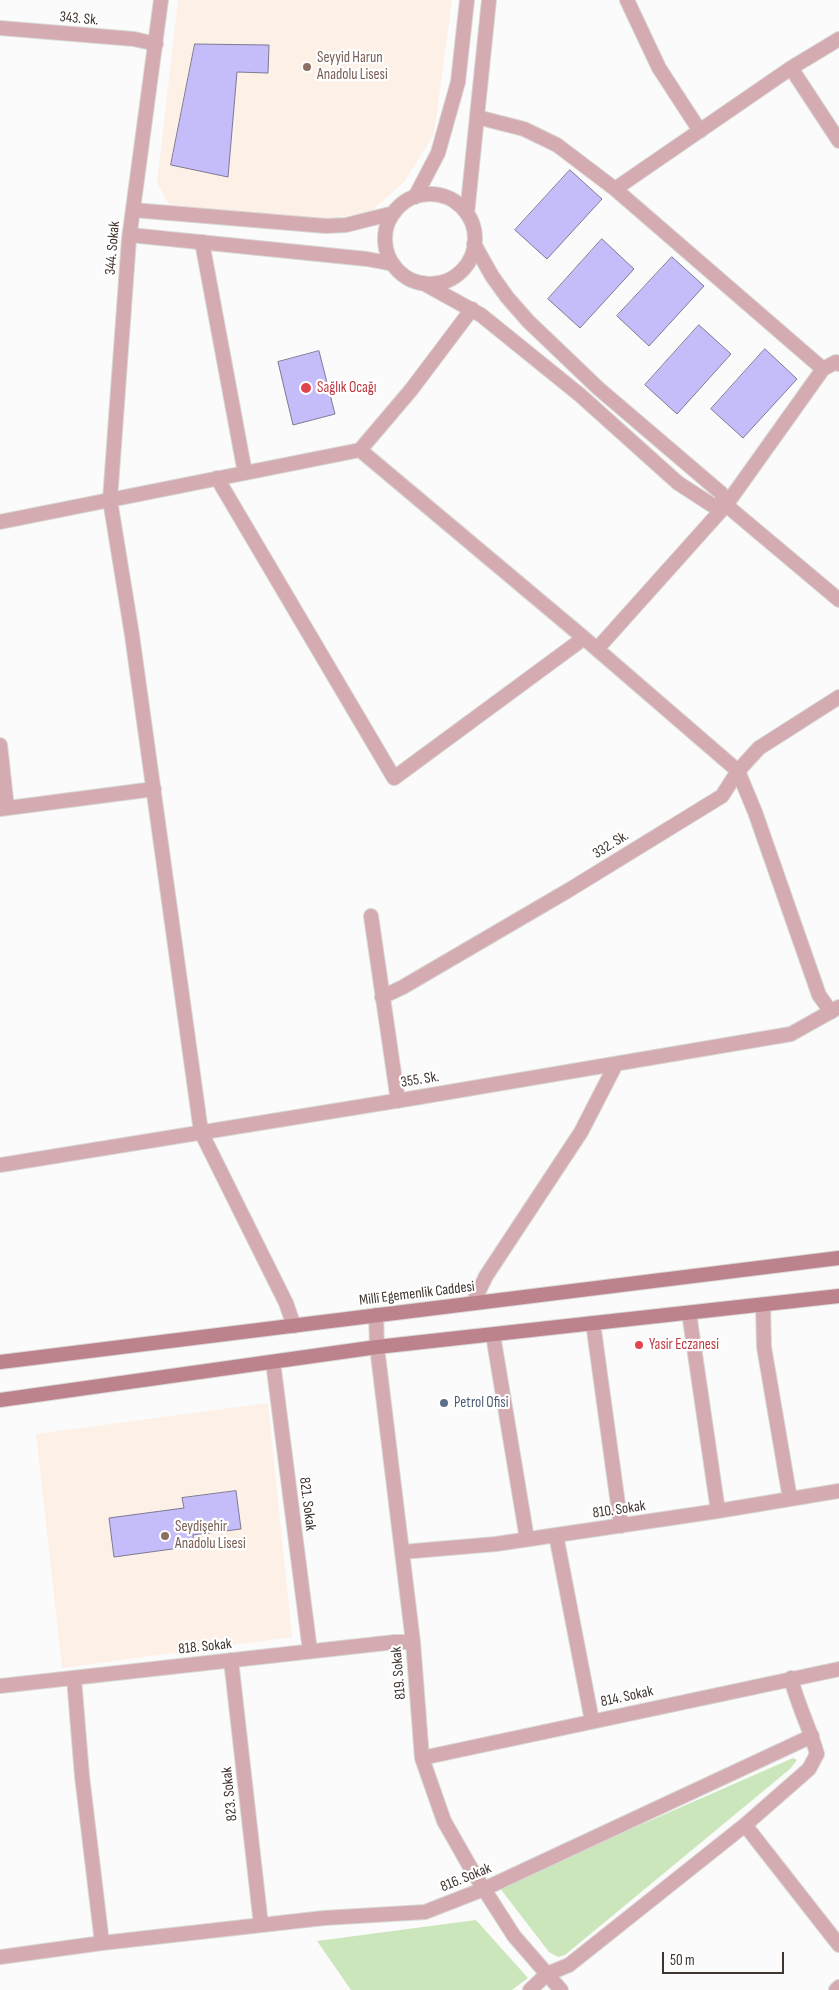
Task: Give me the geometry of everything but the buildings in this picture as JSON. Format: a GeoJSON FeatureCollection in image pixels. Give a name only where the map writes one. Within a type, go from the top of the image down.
{"type":"FeatureCollection","features":[{"type":"Feature","properties":{"kind":"main road","name":"Millî Egemenlik Caddesi"},"geometry":{"type":"LineString","coordinates":[[0,1362],[839,1258]]}},
{"type":"Feature","properties":{"kind":"main road"},"geometry":{"type":"LineString","coordinates":[[0,1400],[377,1347],[839,1296]]}},
{"type":"Feature","properties":{"kind":"street","name":"344. Sokak"},"geometry":{"type":"LineString","coordinates":[[161,0],[130,235],[110,500],[132,635],[201,1132],[286,1303],[294,1326]]}},
{"type":"Feature","properties":{"kind":"street"},"geometry":{"type":"LineString","coordinates":[[415,197],[438,153],[458,82],[467,0]]}},
{"type":"Feature","properties":{"kind":"street"},"geometry":{"type":"LineString","coordinates":[[467,214],[489,0]]}},
{"type":"Feature","properties":{"kind":"street"},"geometry":{"type":"LineString","coordinates":[[626,0],[659,68],[700,131]]}},
{"type":"Feature","properties":{"kind":"street","name":"343. Sk."},"geometry":{"type":"LineString","coordinates":[[0,28],[134,40],[156,44]]}},
{"type":"Feature","properties":{"kind":"street"},"geometry":{"type":"LineString","coordinates":[[615,189],[791,68],[839,39]]}},
{"type":"Feature","properties":{"kind":"street"},"geometry":{"type":"LineString","coordinates":[[791,68],[839,141]]}},
{"type":"Feature","properties":{"kind":"street"},"geometry":{"type":"LineString","coordinates":[[477,117],[524,129],[558,145],[615,189],[824,369]]}},
{"type":"Feature","properties":{"kind":"street"},"geometry":{"type":"LineString","coordinates":[[423,283],[441,282],[457,274],[469,261],[474,244],[473,226],[467,214],[458,204],[442,196],[432,194],[415,197],[407,201],[394,213],[389,221],[385,239],[386,248],[393,264],[406,277],[423,283],[482,314],[580,395],[678,483],[712,505],[726,505]]}},
{"type":"Feature","properties":{"kind":"street"},"geometry":{"type":"LineString","coordinates":[[133,210],[326,226],[346,225],[394,213]]}},
{"type":"Feature","properties":{"kind":"street"},"geometry":{"type":"LineString","coordinates":[[130,235],[367,258],[393,264]]}},
{"type":"Feature","properties":{"kind":"street"},"geometry":{"type":"LineString","coordinates":[[202,242],[245,473]]}},
{"type":"Feature","properties":{"kind":"street"},"geometry":{"type":"LineString","coordinates":[[474,244],[492,276],[528,321],[598,388],[721,492],[726,505],[839,600]]}},
{"type":"Feature","properties":{"kind":"street"},"geometry":{"type":"LineString","coordinates":[[0,522],[360,450],[411,390],[472,309]]}},
{"type":"Feature","properties":{"kind":"street"},"geometry":{"type":"LineString","coordinates":[[597,649],[726,505],[824,369],[838,362]]}},
{"type":"Feature","properties":{"kind":"street"},"geometry":{"type":"LineString","coordinates":[[360,450],[597,649],[738,771],[756,812],[819,995],[835,1009]]}},
{"type":"Feature","properties":{"kind":"street"},"geometry":{"type":"LineString","coordinates":[[217,478],[394,778],[584,638]]}},
{"type":"Feature","properties":{"kind":"street","name":"332. Sk."},"geometry":{"type":"LineString","coordinates":[[382,997],[403,987],[560,895],[722,796],[738,771],[759,748],[839,697]]}},
{"type":"Feature","properties":{"kind":"street"},"geometry":{"type":"LineString","coordinates":[[0,745],[3,809],[154,790]]}},
{"type":"Feature","properties":{"kind":"street"},"geometry":{"type":"LineString","coordinates":[[371,916],[398,1101]]}},
{"type":"Feature","properties":{"kind":"street","name":"355. Sk."},"geometry":{"type":"LineString","coordinates":[[0,1165],[398,1101],[791,1034],[835,1009]]}},
{"type":"Feature","properties":{"kind":"street"},"geometry":{"type":"LineString","coordinates":[[474,1303],[486,1276],[581,1132],[616,1064]]}},
{"type":"Feature","properties":{"kind":"street"},"geometry":{"type":"LineString","coordinates":[[763,1304],[764,1347],[790,1499]]}},
{"type":"Feature","properties":{"kind":"street"},"geometry":{"type":"LineString","coordinates":[[689,1313],[718,1511]]}},
{"type":"Feature","properties":{"kind":"street","name":"819. Sokak"},"geometry":{"type":"LineString","coordinates":[[376,1315],[377,1347],[413,1642],[422,1758],[444,1820],[484,1890],[514,1936],[560,1990]]}},
{"type":"Feature","properties":{"kind":"street"},"geometry":{"type":"LineString","coordinates":[[593,1323],[621,1526]]}},
{"type":"Feature","properties":{"kind":"street"},"geometry":{"type":"LineString","coordinates":[[493,1334],[527,1540]]}},
{"type":"Feature","properties":{"kind":"street","name":"821. Sokak"},"geometry":{"type":"LineString","coordinates":[[273,1362],[310,1651]]}},
{"type":"Feature","properties":{"kind":"street","name":"810. Sokak"},"geometry":{"type":"LineString","coordinates":[[402,1552],[527,1540],[839,1491]]}},
{"type":"Feature","properties":{"kind":"street"},"geometry":{"type":"LineString","coordinates":[[556,1535],[592,1721]]}},
{"type":"Feature","properties":{"kind":"street","name":"818. Sokak"},"geometry":{"type":"LineString","coordinates":[[0,1686],[310,1651],[395,1642],[413,1642]]}},
{"type":"Feature","properties":{"kind":"street","name":"823. Sokak"},"geometry":{"type":"LineString","coordinates":[[231,1660],[261,1925]]}},
{"type":"Feature","properties":{"kind":"street","name":"814. Sokak"},"geometry":{"type":"LineString","coordinates":[[422,1758],[839,1669]]}},
{"type":"Feature","properties":{"kind":"street"},"geometry":{"type":"LineString","coordinates":[[74,1678],[82,1776],[102,1943]]}},
{"type":"Feature","properties":{"kind":"street"},"geometry":{"type":"LineString","coordinates":[[530,1990],[547,1974],[569,1965],[745,1825],[809,1769],[817,1754],[791,1678]]}},
{"type":"Feature","properties":{"kind":"street","name":"816. Sokak"},"geometry":{"type":"LineString","coordinates":[[0,1957],[102,1943],[324,1918],[425,1912],[484,1890],[812,1736]]}},
{"type":"Feature","properties":{"kind":"street"},"geometry":{"type":"LineString","coordinates":[[745,1825],[839,1945]]}},
{"type":"Feature","properties":{"kind":"street"},"geometry":{"type":"LineString","coordinates":[[836,1990],[839,1987]]}},
{"type":"Feature","properties":{"kind":"shaded area","name":"Seyyid Harun Anadolu Lisesi"},"geometry":{"type":"Polygon","coordinates":[[[178,0],[452,0],[434,134],[404,182],[370,212],[326,219],[170,206],[157,183],[178,0]]]}},
{"type":"Feature","properties":{"kind":"shaded area","name":"Seydişehir Anadolu Lisesi"},"geometry":{"type":"Polygon","coordinates":[[[268,1403],[292,1637],[62,1668],[36,1434],[268,1403]]]}},
{"type":"Feature","properties":{"kind":"green space"},"geometry":{"type":"Polygon","coordinates":[[[793,1758],[797,1760],[790,1769],[565,1955],[558,1957],[549,1952],[499,1887],[793,1758]]]}},
{"type":"Feature","properties":{"kind":"green space"},"geometry":{"type":"Polygon","coordinates":[[[476,1920],[528,1978],[512,1990],[351,1990],[317,1941],[476,1920]]]}},
{"type":"Feature","properties":{"kind":"place","name":"Seyyid Harun Anadolu Lisesi"},"geometry":{"type":"Point","coordinates":[307,67]}},
{"type":"Feature","properties":{"kind":"place","name":"Sağlık Ocağı"},"geometry":{"type":"Point","coordinates":[306,388]}},
{"type":"Feature","properties":{"kind":"place","name":"Yasir Eczanesi"},"geometry":{"type":"Point","coordinates":[639,1345]}},
{"type":"Feature","properties":{"kind":"place","name":"Petrol Ofisi"},"geometry":{"type":"Point","coordinates":[444,1403]}},
{"type":"Feature","properties":{"kind":"place","name":"Seydişehir Anadolu Lisesi"},"geometry":{"type":"Point","coordinates":[165,1536]}}]}
